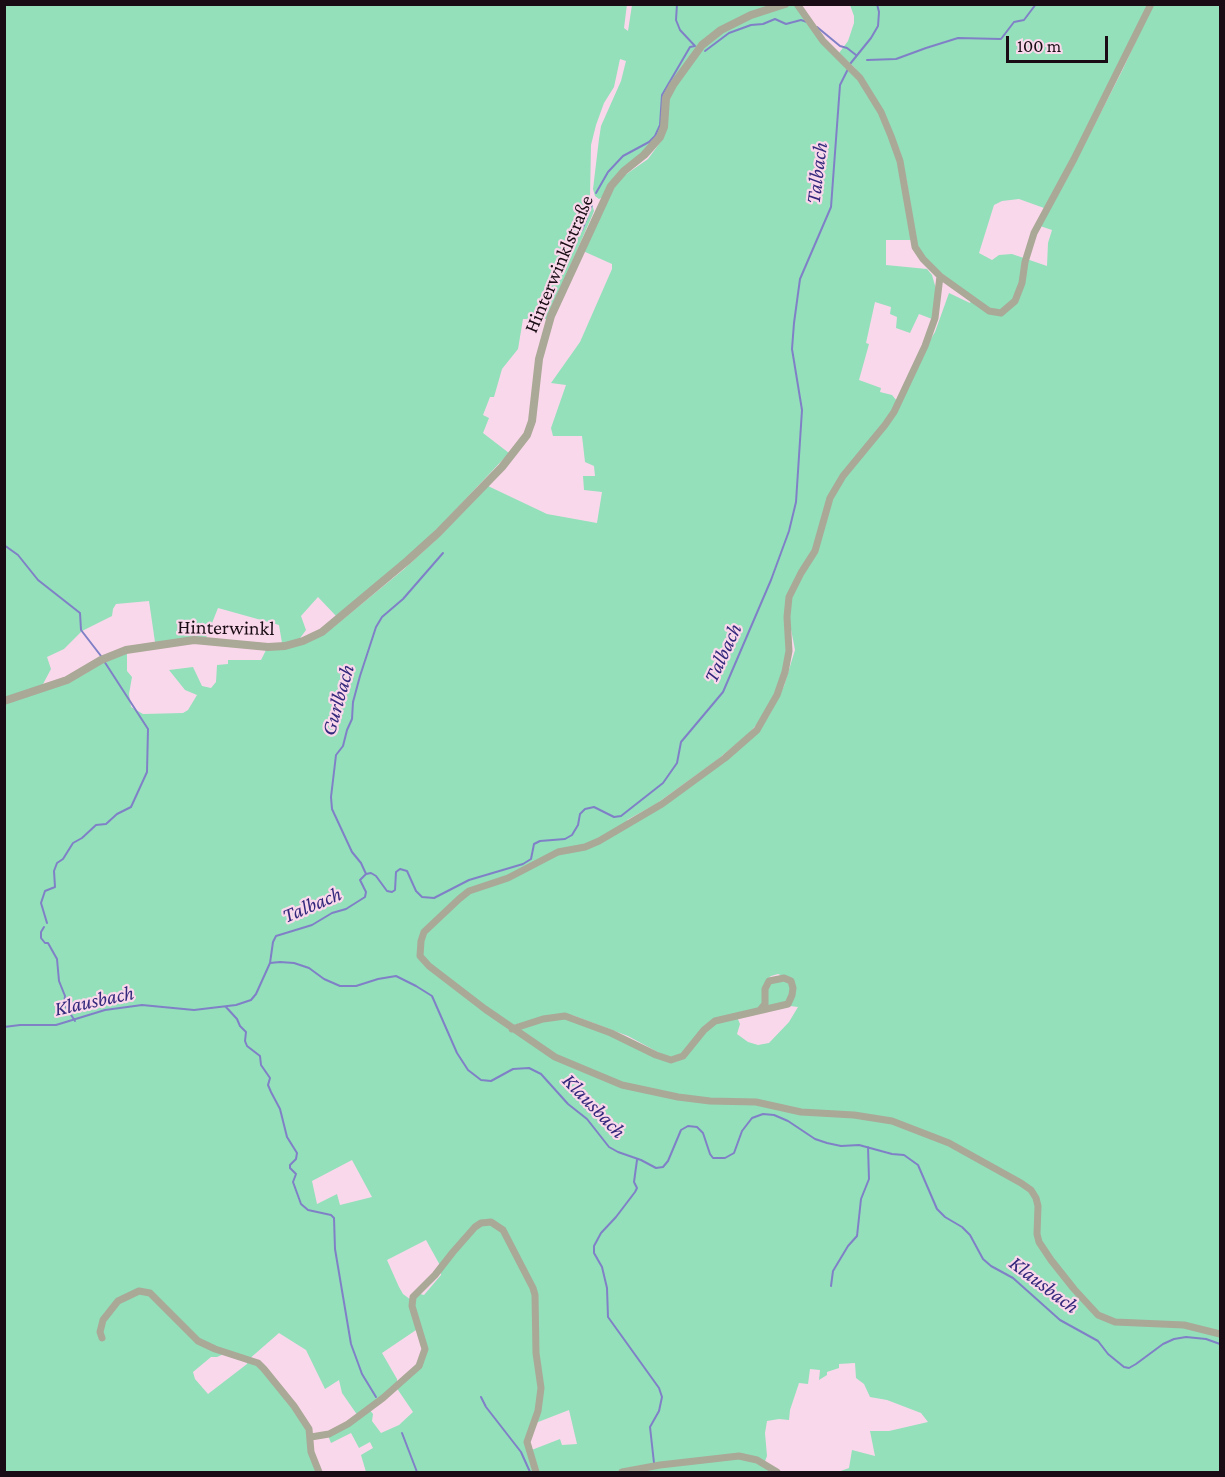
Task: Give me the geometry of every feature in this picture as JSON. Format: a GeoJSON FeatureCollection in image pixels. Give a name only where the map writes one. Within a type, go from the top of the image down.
{"type":"FeatureCollection","features":[{"type":"Feature","properties":{"kind":"street","name":"Hinterwinklstraße"},"geometry":{"type":"LineString","coordinates":[[341,615],[438,533],[502,467],[526,438],[532,421],[539,359],[548,323],[611,186],[660,137],[664,127],[666,98],[669,91],[702,45],[736,22],[785,4]]}},
{"type":"Feature","properties":{"kind":"street"},"geometry":{"type":"LineString","coordinates":[[797,4],[823,41],[860,78],[881,112],[900,160],[918,253],[940,276],[989,311],[1001,313],[1015,301],[1022,283],[1025,262],[1034,233],[1074,159],[1151,4]]}},
{"type":"Feature","properties":{"kind":"street"},"geometry":{"type":"LineString","coordinates":[[940,276],[935,318],[914,369],[885,425],[830,498],[815,551],[792,588],[787,607],[789,651],[785,672],[777,695],[757,730],[724,758],[662,804],[599,841],[585,847],[558,852],[508,878],[470,891],[459,898],[424,932],[420,952],[425,962],[512,1029],[573,1066],[637,1089],[710,1101],[756,1102],[801,1112],[854,1115],[892,1121],[939,1139],[1030,1190],[1038,1206],[1037,1234],[1040,1242],[1068,1282],[1098,1315],[1115,1322],[1184,1325],[1221,1334]]}},
{"type":"Feature","properties":{"kind":"street","name":"Hinterwinkl"},"geometry":{"type":"LineString","coordinates":[[4,701],[67,680],[101,660],[120,652],[197,640],[257,647],[285,646],[314,637],[341,615]]}},
{"type":"Feature","properties":{"kind":"street"},"geometry":{"type":"LineString","coordinates":[[512,1029],[543,1019],[565,1016],[611,1033],[671,1060],[683,1056],[704,1030],[715,1021],[780,1006],[790,1002],[793,988],[791,981],[784,978],[769,981],[765,989],[765,1004],[760,1010]]}},
{"type":"Feature","properties":{"kind":"street"},"geometry":{"type":"LineString","coordinates":[[311,1437],[329,1434],[348,1424],[383,1398],[419,1366],[425,1349],[412,1306],[412,1297],[435,1275],[475,1227],[481,1223],[491,1222],[503,1230],[535,1295],[536,1353],[541,1388],[538,1412],[527,1442],[536,1473]]}},
{"type":"Feature","properties":{"kind":"street"},"geometry":{"type":"LineString","coordinates":[[102,1338],[100,1326],[111,1308],[127,1295],[147,1291],[198,1341],[258,1363],[294,1406],[309,1429],[311,1452],[319,1473]]}},
{"type":"Feature","properties":{"kind":"street"},"geometry":{"type":"LineString","coordinates":[[622,1473],[660,1465],[739,1456],[757,1460],[777,1473]]}},
{"type":"Feature","properties":{"kind":"green space"},"geometry":{"type":"Polygon","coordinates":[[[627,4],[624,28],[628,31],[632,5],[797,5],[807,16],[817,36],[851,70],[875,102],[898,160],[911,240],[886,240],[886,265],[927,269],[932,275],[936,289],[932,319],[919,314],[910,333],[896,328],[897,317],[890,314],[891,307],[875,302],[866,343],[869,344],[859,380],[881,388],[880,392],[892,395],[897,401],[885,423],[851,463],[830,495],[813,551],[789,592],[785,615],[787,646],[784,668],[762,719],[717,760],[656,804],[627,820],[630,824],[661,808],[698,781],[757,733],[770,714],[784,686],[795,650],[789,619],[790,604],[796,585],[817,552],[833,496],[847,473],[888,424],[935,332],[949,293],[970,303],[973,298],[927,262],[920,251],[915,237],[900,151],[869,87],[855,68],[839,53],[848,41],[854,23],[850,5],[1220,5],[1220,1332],[1192,1326],[1192,1328],[1220,1336],[1220,1472],[838,1472],[849,1468],[852,1450],[875,1456],[870,1431],[889,1431],[928,1422],[921,1413],[887,1400],[870,1397],[864,1384],[856,1378],[855,1363],[839,1364],[839,1368],[827,1372],[827,1375],[819,1380],[820,1370],[810,1369],[808,1384],[799,1383],[789,1420],[767,1421],[765,1433],[767,1456],[764,1464],[777,1472],[366,1472],[361,1455],[373,1448],[370,1442],[359,1448],[351,1433],[331,1443],[329,1438],[329,1434],[358,1416],[342,1393],[339,1380],[325,1389],[306,1350],[279,1333],[248,1360],[258,1363],[264,1369],[307,1426],[317,1472],[5,1472],[5,703],[68,682],[108,659],[127,653],[127,671],[132,677],[129,694],[131,707],[143,714],[183,713],[188,710],[197,695],[185,690],[169,670],[193,667],[202,686],[211,688],[216,682],[217,665],[228,664],[228,660],[261,660],[266,650],[287,648],[325,634],[403,570],[439,537],[488,486],[547,514],[597,523],[602,492],[584,490],[583,476],[595,476],[594,466],[585,462],[582,436],[553,436],[551,428],[566,385],[551,383],[580,342],[612,269],[612,264],[583,251],[618,180],[648,159],[662,140],[666,131],[667,105],[662,104],[660,129],[654,142],[614,178],[603,197],[599,199],[595,196],[593,189],[601,126],[621,81],[626,61],[620,59],[614,87],[604,103],[591,145],[590,197],[594,211],[547,319],[523,319],[518,349],[502,369],[494,397],[490,397],[483,415],[489,418],[483,433],[509,453],[406,559],[337,617],[318,597],[301,616],[306,630],[298,641],[282,643],[279,625],[218,608],[206,638],[155,642],[149,601],[116,604],[112,616],[82,631],[64,649],[47,657],[51,669],[42,686],[5,697],[5,5],[627,4]],[[1145,13],[1068,168],[1044,208],[1019,199],[1002,201],[994,205],[979,253],[992,260],[999,255],[1012,254],[1047,266],[1048,243],[1052,230],[1040,226],[1069,175],[1123,69],[1148,15],[1145,13]],[[430,964],[434,971],[511,1031],[553,1018],[566,1018],[608,1033],[649,1055],[676,1062],[685,1056],[712,1024],[737,1017],[740,1024],[737,1034],[748,1042],[758,1045],[769,1043],[789,1022],[798,1007],[790,1006],[795,987],[791,979],[778,974],[771,976],[763,988],[762,1005],[712,1020],[704,1026],[679,1056],[667,1057],[628,1036],[572,1015],[549,1015],[511,1026],[430,964]],[[352,1160],[312,1181],[317,1204],[337,1194],[340,1205],[372,1197],[352,1160]],[[426,1240],[387,1260],[403,1294],[411,1300],[416,1293],[424,1295],[441,1275],[441,1267],[426,1240]],[[419,1328],[382,1353],[397,1379],[397,1386],[413,1372],[423,1359],[425,1349],[419,1328]],[[226,1353],[211,1357],[193,1372],[195,1379],[208,1394],[247,1364],[248,1360],[226,1353]],[[396,1387],[369,1409],[373,1414],[372,1421],[381,1433],[399,1425],[413,1412],[396,1387]],[[569,1410],[533,1424],[527,1440],[529,1451],[560,1439],[562,1445],[577,1444],[569,1410]]]}},
{"type":"Feature","properties":{"kind":"green space"},"geometry":{"type":"Polygon","coordinates":[[[779,979],[788,983],[791,988],[788,1001],[766,1007],[768,985],[779,979]]]}},
{"type":"Feature","properties":{"kind":"waterway"},"geometry":{"type":"LineString","coordinates":[[677,4],[676,20],[680,30],[695,46]]}},
{"type":"Feature","properties":{"kind":"waterway","name":"Talbach"},"geometry":{"type":"LineString","coordinates":[[850,64],[878,26],[877,4]]}},
{"type":"Feature","properties":{"kind":"waterway"},"geometry":{"type":"LineString","coordinates":[[867,60],[896,59],[958,38],[1001,39],[1014,22],[1024,20],[1036,4]]}},
{"type":"Feature","properties":{"kind":"waterway"},"geometry":{"type":"LineString","coordinates":[[705,51],[729,33],[751,25],[763,24],[775,19],[786,24],[801,20],[807,22]]}},
{"type":"Feature","properties":{"kind":"waterway"},"geometry":{"type":"LineString","coordinates":[[817,27],[840,46],[856,55]]}},
{"type":"Feature","properties":{"kind":"waterway"},"geometry":{"type":"LineString","coordinates":[[596,193],[608,172],[623,156],[649,142],[655,136],[660,125],[662,95],[690,47],[695,46]]}},
{"type":"Feature","properties":{"kind":"waterway","name":"Talbach"},"geometry":{"type":"LineString","coordinates":[[270,963],[276,936],[312,925],[365,897],[366,892],[360,880],[366,874],[371,873],[376,876],[387,891],[392,892],[395,890],[396,872],[400,869],[407,871],[416,891],[422,897],[434,898],[469,880],[523,864],[531,859],[534,844],[540,841],[565,839],[572,835],[578,825],[580,814],[585,809],[594,807],[614,817],[621,816],[663,783],[677,763],[681,742],[723,692],[771,580],[789,531],[796,502],[802,410],[792,349],[794,323],[800,279],[831,207],[840,85],[848,69]]}},
{"type":"Feature","properties":{"kind":"waterway"},"geometry":{"type":"LineString","coordinates":[[582,230],[592,205]]}},
{"type":"Feature","properties":{"kind":"waterway"},"geometry":{"type":"LineString","coordinates":[[4,545],[18,555],[38,580],[80,613],[81,630],[101,656]]}},
{"type":"Feature","properties":{"kind":"waterway","name":"Gurlbach"},"geometry":{"type":"LineString","coordinates":[[366,874],[352,852],[332,809],[331,797],[336,755],[343,746],[352,719],[353,702],[376,627],[382,617],[403,599],[443,553]]}},
{"type":"Feature","properties":{"kind":"waterway"},"geometry":{"type":"LineString","coordinates":[[47,923],[41,903],[45,891],[55,887],[54,871],[57,863],[63,859],[73,843],[96,825],[106,824],[117,814],[131,807],[147,772],[148,729],[104,661]]}},
{"type":"Feature","properties":{"kind":"waterway"},"geometry":{"type":"LineString","coordinates":[[44,927],[41,938],[48,943],[57,959],[59,981],[65,996],[64,1004],[75,1021]]}},
{"type":"Feature","properties":{"kind":"waterway","name":"Klausbach"},"geometry":{"type":"LineString","coordinates":[[4,1027],[56,1025],[105,1010],[142,1005],[194,1010],[236,1005],[251,1000],[256,994],[270,963],[294,963],[309,968],[324,979],[340,986],[356,986],[396,976],[432,996],[457,1053],[468,1070],[481,1080],[491,1081],[513,1069],[529,1068],[541,1074],[568,1104],[587,1119],[609,1147],[618,1152],[656,1168],[663,1167],[668,1161],[681,1130],[688,1126],[697,1127],[703,1133],[713,1158],[725,1158],[734,1153],[742,1131],[752,1118],[763,1114],[774,1115],[788,1121],[815,1139],[827,1143],[841,1146],[859,1145],[904,1155],[918,1165],[937,1209],[970,1235],[983,1259],[1013,1278],[1060,1320],[1098,1341],[1108,1354],[1124,1367],[1129,1368],[1174,1339],[1186,1337],[1206,1339],[1220,1344]]}},
{"type":"Feature","properties":{"kind":"waterway"},"geometry":{"type":"LineString","coordinates":[[226,1007],[246,1032],[247,1046],[260,1056],[261,1065],[270,1078],[268,1085],[280,1109],[287,1137],[297,1153],[290,1168],[296,1174],[293,1182],[301,1204],[308,1210],[331,1215],[334,1218],[335,1249],[351,1344],[362,1374],[376,1397]]}},
{"type":"Feature","properties":{"kind":"waterway"},"geometry":{"type":"LineString","coordinates":[[831,1286],[833,1271],[857,1236],[861,1199],[869,1179],[868,1147]]}},
{"type":"Feature","properties":{"kind":"waterway"},"geometry":{"type":"LineString","coordinates":[[637,1160],[634,1182],[637,1188],[601,1233],[594,1246],[594,1253],[602,1267],[607,1288],[608,1317],[659,1388],[662,1397],[659,1411],[650,1427],[654,1463]]}},
{"type":"Feature","properties":{"kind":"waterway"},"geometry":{"type":"LineString","coordinates":[[481,1397],[486,1407],[521,1452],[530,1472]]}},
{"type":"Feature","properties":{"kind":"waterway"},"geometry":{"type":"LineString","coordinates":[[402,1433],[417,1472]]}}]}
